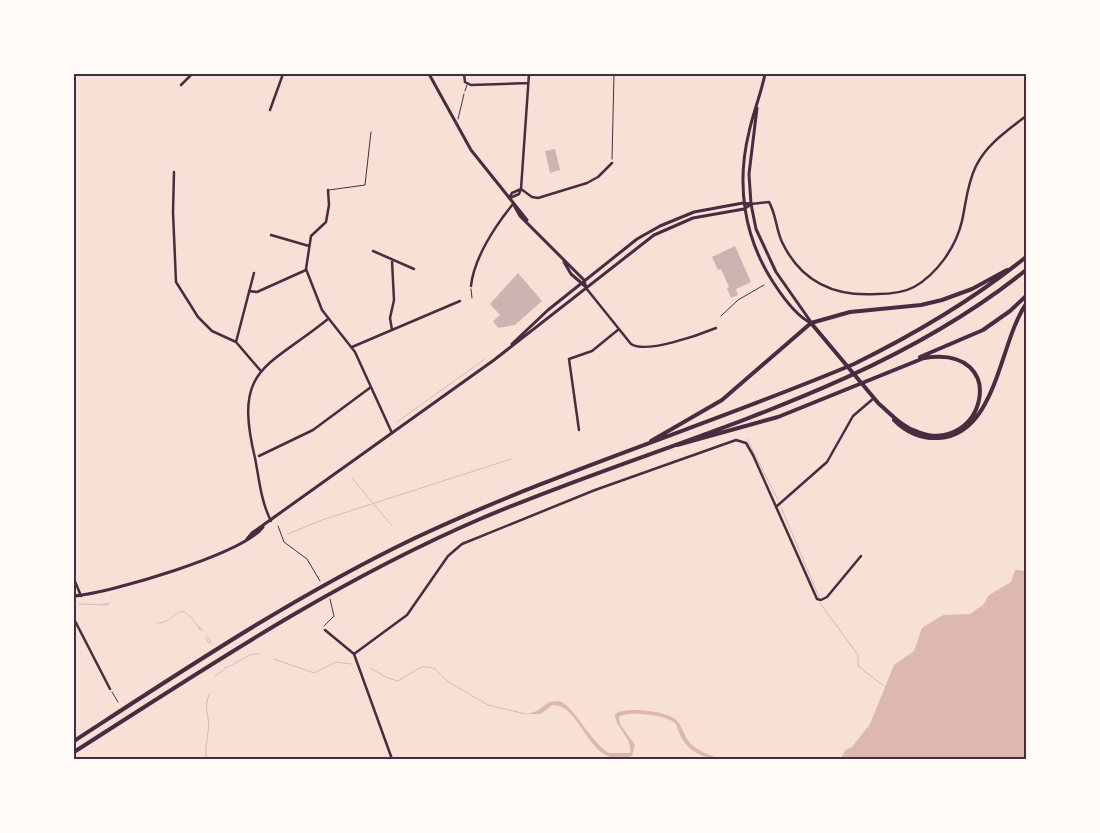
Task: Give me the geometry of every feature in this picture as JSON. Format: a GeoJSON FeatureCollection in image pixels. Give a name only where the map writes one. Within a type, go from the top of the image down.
{"type":"FeatureCollection","features":[{"type":"Feature","properties":{"kind":"highway"},"geometry":{"type":"LineString","coordinates":[[74,741],[290,604],[359,566],[471,513],[854,364],[912,335],[962,304],[1026,257]]}},
{"type":"Feature","properties":{"kind":"highway"},"geometry":{"type":"LineString","coordinates":[[647,444],[659,435],[722,400],[811,323],[850,312],[920,305],[942,300],[1012,269]]}},
{"type":"Feature","properties":{"kind":"highway"},"geometry":{"type":"LineString","coordinates":[[74,752],[254,637],[364,574],[480,519],[781,404],[881,362],[942,328],[1026,270]]}},
{"type":"Feature","properties":{"kind":"highway"},"geometry":{"type":"LineString","coordinates":[[667,447],[692,442],[778,417],[817,403],[983,330],[1010,311],[1026,296]]}},
{"type":"Feature","properties":{"kind":"highway"},"geometry":{"type":"LineString","coordinates":[[811,323],[870,394],[899,425],[911,433],[932,438],[942,438],[958,433],[975,422],[988,399],[1014,324],[1026,304]]}},
{"type":"Feature","properties":{"kind":"highway"},"geometry":{"type":"LineString","coordinates":[[878,403],[901,423],[920,433],[933,435],[950,433],[963,427],[972,418],[978,408],[982,394],[980,382],[974,371],[965,362],[953,356],[941,355],[914,361]]}},
{"type":"Feature","properties":{"kind":"main road"},"geometry":{"type":"LineString","coordinates":[[429,74],[462,138],[518,213],[584,280],[586,288]]}},
{"type":"Feature","properties":{"kind":"main road"},"geometry":{"type":"LineString","coordinates":[[765,74],[744,158],[744,209],[753,241],[769,276],[803,319],[811,323]]}},
{"type":"Feature","properties":{"kind":"main road"},"geometry":{"type":"LineString","coordinates":[[757,106],[750,158],[751,204],[756,229],[765,252],[811,323]]}},
{"type":"Feature","properties":{"kind":"main road"},"geometry":{"type":"LineString","coordinates":[[510,346],[527,328],[637,239],[660,226],[694,212],[744,202],[751,204]]}},
{"type":"Feature","properties":{"kind":"main road"},"geometry":{"type":"LineString","coordinates":[[74,596],[117,588],[207,558],[248,539],[510,346],[663,230],[693,218],[744,209],[751,204]]}},
{"type":"Feature","properties":{"kind":"main road"},"geometry":{"type":"LineString","coordinates":[[564,261],[571,274],[586,288]]}},
{"type":"Feature","properties":{"kind":"street"},"geometry":{"type":"LineString","coordinates":[[181,84],[192,74]]}},
{"type":"Feature","properties":{"kind":"street"},"geometry":{"type":"LineString","coordinates":[[270,110],[283,74]]}},
{"type":"Feature","properties":{"kind":"street"},"geometry":{"type":"LineString","coordinates":[[464,74],[468,84],[528,83]]}},
{"type":"Feature","properties":{"kind":"street"},"geometry":{"type":"LineString","coordinates":[[509,199],[516,196],[521,189],[530,74]]}},
{"type":"Feature","properties":{"kind":"street"},"geometry":{"type":"LineString","coordinates":[[751,204],[769,202],[779,235],[787,252],[805,273],[818,284],[833,291],[843,293],[895,293],[913,288],[925,279],[953,247],[962,221],[970,181],[980,159],[999,137],[1026,116]]}},
{"type":"Feature","properties":{"kind":"street"},"geometry":{"type":"LineString","coordinates":[[521,189],[532,197],[538,198],[587,183],[598,177],[612,163]]}},
{"type":"Feature","properties":{"kind":"street"},"geometry":{"type":"LineString","coordinates":[[174,172],[173,212],[176,282],[198,317],[212,331],[236,342],[260,370]]}},
{"type":"Feature","properties":{"kind":"street"},"geometry":{"type":"LineString","coordinates":[[328,190],[329,205],[326,222],[313,233],[306,269],[328,319],[352,347],[392,433]]}},
{"type":"Feature","properties":{"kind":"street"},"geometry":{"type":"LineString","coordinates":[[471,286],[474,271],[479,260],[513,204]]}},
{"type":"Feature","properties":{"kind":"street"},"geometry":{"type":"LineString","coordinates":[[271,235],[309,246]]}},
{"type":"Feature","properties":{"kind":"street"},"geometry":{"type":"LineString","coordinates":[[373,251],[392,261],[414,269]]}},
{"type":"Feature","properties":{"kind":"street"},"geometry":{"type":"LineString","coordinates":[[392,261],[394,300],[390,318],[392,330]]}},
{"type":"Feature","properties":{"kind":"street"},"geometry":{"type":"LineString","coordinates":[[250,291],[257,292],[306,269]]}},
{"type":"Feature","properties":{"kind":"street"},"geometry":{"type":"LineString","coordinates":[[236,342],[254,274]]}},
{"type":"Feature","properties":{"kind":"street"},"geometry":{"type":"LineString","coordinates":[[586,288],[631,344],[643,348],[716,328]]}},
{"type":"Feature","properties":{"kind":"street"},"geometry":{"type":"LineString","coordinates":[[352,347],[460,301]]}},
{"type":"Feature","properties":{"kind":"street"},"geometry":{"type":"LineString","coordinates":[[272,521],[265,508],[254,457],[246,407],[249,394],[260,370],[328,319]]}},
{"type":"Feature","properties":{"kind":"street"},"geometry":{"type":"LineString","coordinates":[[579,430],[569,359],[592,351],[619,329]]}},
{"type":"Feature","properties":{"kind":"street"},"geometry":{"type":"LineString","coordinates":[[259,456],[313,430],[371,388]]}},
{"type":"Feature","properties":{"kind":"street"},"geometry":{"type":"LineString","coordinates":[[777,506],[828,462],[853,416],[874,398]]}},
{"type":"Feature","properties":{"kind":"street"},"geometry":{"type":"LineString","coordinates":[[354,654],[407,615],[448,556],[462,544],[595,490],[728,441],[736,440],[746,443],[777,506],[815,597],[819,600],[827,597],[861,556]]}},
{"type":"Feature","properties":{"kind":"street"},"geometry":{"type":"LineString","coordinates":[[74,540],[74,547]]}},
{"type":"Feature","properties":{"kind":"street"},"geometry":{"type":"LineString","coordinates":[[74,579],[81,596]]}},
{"type":"Feature","properties":{"kind":"street"},"geometry":{"type":"LineString","coordinates":[[74,619],[110,689]]}},
{"type":"Feature","properties":{"kind":"street"},"geometry":{"type":"LineString","coordinates":[[323,629],[354,654],[392,759]]}},
{"type":"Feature","properties":{"kind":"lane"},"geometry":{"type":"LineString","coordinates":[[465,91],[468,84]]}},
{"type":"Feature","properties":{"kind":"lane"},"geometry":{"type":"LineString","coordinates":[[328,190],[365,185],[371,132]]}},
{"type":"Feature","properties":{"kind":"path"},"geometry":{"type":"LineString","coordinates":[[612,163],[614,74]]}},
{"type":"Feature","properties":{"kind":"path"},"geometry":{"type":"LineString","coordinates":[[458,120],[465,91]]}},
{"type":"Feature","properties":{"kind":"path"},"geometry":{"type":"LineString","coordinates":[[721,316],[738,300],[764,285]]}},
{"type":"Feature","properties":{"kind":"path"},"geometry":{"type":"LineString","coordinates":[[471,286],[472,298]]}},
{"type":"Feature","properties":{"kind":"path"},"geometry":{"type":"LineString","coordinates":[[278,526],[284,542],[307,559],[320,581]]}},
{"type":"Feature","properties":{"kind":"path"},"geometry":{"type":"LineString","coordinates":[[323,629],[334,616],[330,599]]}},
{"type":"Feature","properties":{"kind":"path"},"geometry":{"type":"LineString","coordinates":[[110,689],[118,702]]}},
{"type":"Feature","properties":{"kind":"shaded area"},"geometry":{"type":"Polygon","coordinates":[[[1015,570],[1026,571],[1026,759],[841,759],[845,750],[852,747],[870,724],[894,665],[914,651],[922,628],[943,615],[970,614],[983,605],[989,595],[1011,582],[1015,570]]]}},
{"type":"Feature","properties":{"kind":"shaded area"},"geometry":{"type":"Polygon","coordinates":[[[559,701],[570,709],[602,748],[609,753],[630,753],[629,742],[618,724],[615,714],[627,710],[636,710],[670,716],[679,723],[690,743],[719,759],[702,756],[692,750],[684,742],[675,723],[656,716],[630,714],[619,717],[620,724],[635,745],[632,756],[617,758],[605,754],[595,746],[572,715],[563,708],[552,705],[541,714],[527,714],[537,711],[549,702],[559,701]]]}},
{"type":"Feature","properties":{"kind":"building"},"geometry":{"type":"Polygon","coordinates":[[[555,149],[560,170],[550,173],[545,151],[555,149]]]}},
{"type":"Feature","properties":{"kind":"building"},"geometry":{"type":"Polygon","coordinates":[[[735,246],[751,282],[736,289],[738,295],[731,298],[727,288],[729,287],[721,269],[718,270],[712,257],[735,246]]]}},
{"type":"Feature","properties":{"kind":"building"},"geometry":{"type":"Polygon","coordinates":[[[518,273],[542,301],[515,325],[498,328],[493,321],[500,315],[490,304],[518,273]]]}},
{"type":"Feature","properties":{"kind":"waterway"},"geometry":{"type":"LineString","coordinates":[[397,422],[485,359]]}},
{"type":"Feature","properties":{"kind":"waterway"},"geometry":{"type":"LineString","coordinates":[[747,439],[778,500]]}},
{"type":"Feature","properties":{"kind":"waterway"},"geometry":{"type":"LineString","coordinates":[[288,534],[322,520],[511,459]]}},
{"type":"Feature","properties":{"kind":"waterway"},"geometry":{"type":"LineString","coordinates":[[352,478],[392,526]]}},
{"type":"Feature","properties":{"kind":"waterway"},"geometry":{"type":"LineString","coordinates":[[781,507],[819,597]]}},
{"type":"Feature","properties":{"kind":"waterway"},"geometry":{"type":"LineString","coordinates":[[101,605],[109,603]]}},
{"type":"Feature","properties":{"kind":"waterway"},"geometry":{"type":"LineString","coordinates":[[820,603],[858,655],[858,666],[885,687]]}},
{"type":"Feature","properties":{"kind":"waterway"},"geometry":{"type":"LineString","coordinates":[[79,604],[108,605]]}},
{"type":"Feature","properties":{"kind":"waterway"},"geometry":{"type":"LineString","coordinates":[[158,623],[165,621],[178,612],[182,612],[187,614],[201,631]]}},
{"type":"Feature","properties":{"kind":"waterway"},"geometry":{"type":"LineString","coordinates":[[199,627],[203,630]]}},
{"type":"Feature","properties":{"kind":"waterway"},"geometry":{"type":"LineString","coordinates":[[207,636],[212,643]]}},
{"type":"Feature","properties":{"kind":"waterway"},"geometry":{"type":"LineString","coordinates":[[205,637],[210,644]]}},
{"type":"Feature","properties":{"kind":"waterway"},"geometry":{"type":"LineString","coordinates":[[224,667],[226,668],[252,654],[260,654]]}},
{"type":"Feature","properties":{"kind":"waterway"},"geometry":{"type":"LineString","coordinates":[[274,659],[314,673],[336,662],[351,664]]}},
{"type":"Feature","properties":{"kind":"waterway"},"geometry":{"type":"LineString","coordinates":[[370,668],[398,681],[421,667],[429,667],[435,669],[447,681],[488,705],[526,714]]}},
{"type":"Feature","properties":{"kind":"waterway"},"geometry":{"type":"LineString","coordinates":[[215,676],[225,669]]}},
{"type":"Feature","properties":{"kind":"waterway"},"geometry":{"type":"LineString","coordinates":[[206,759],[209,727],[207,703],[210,693]]}}]}
